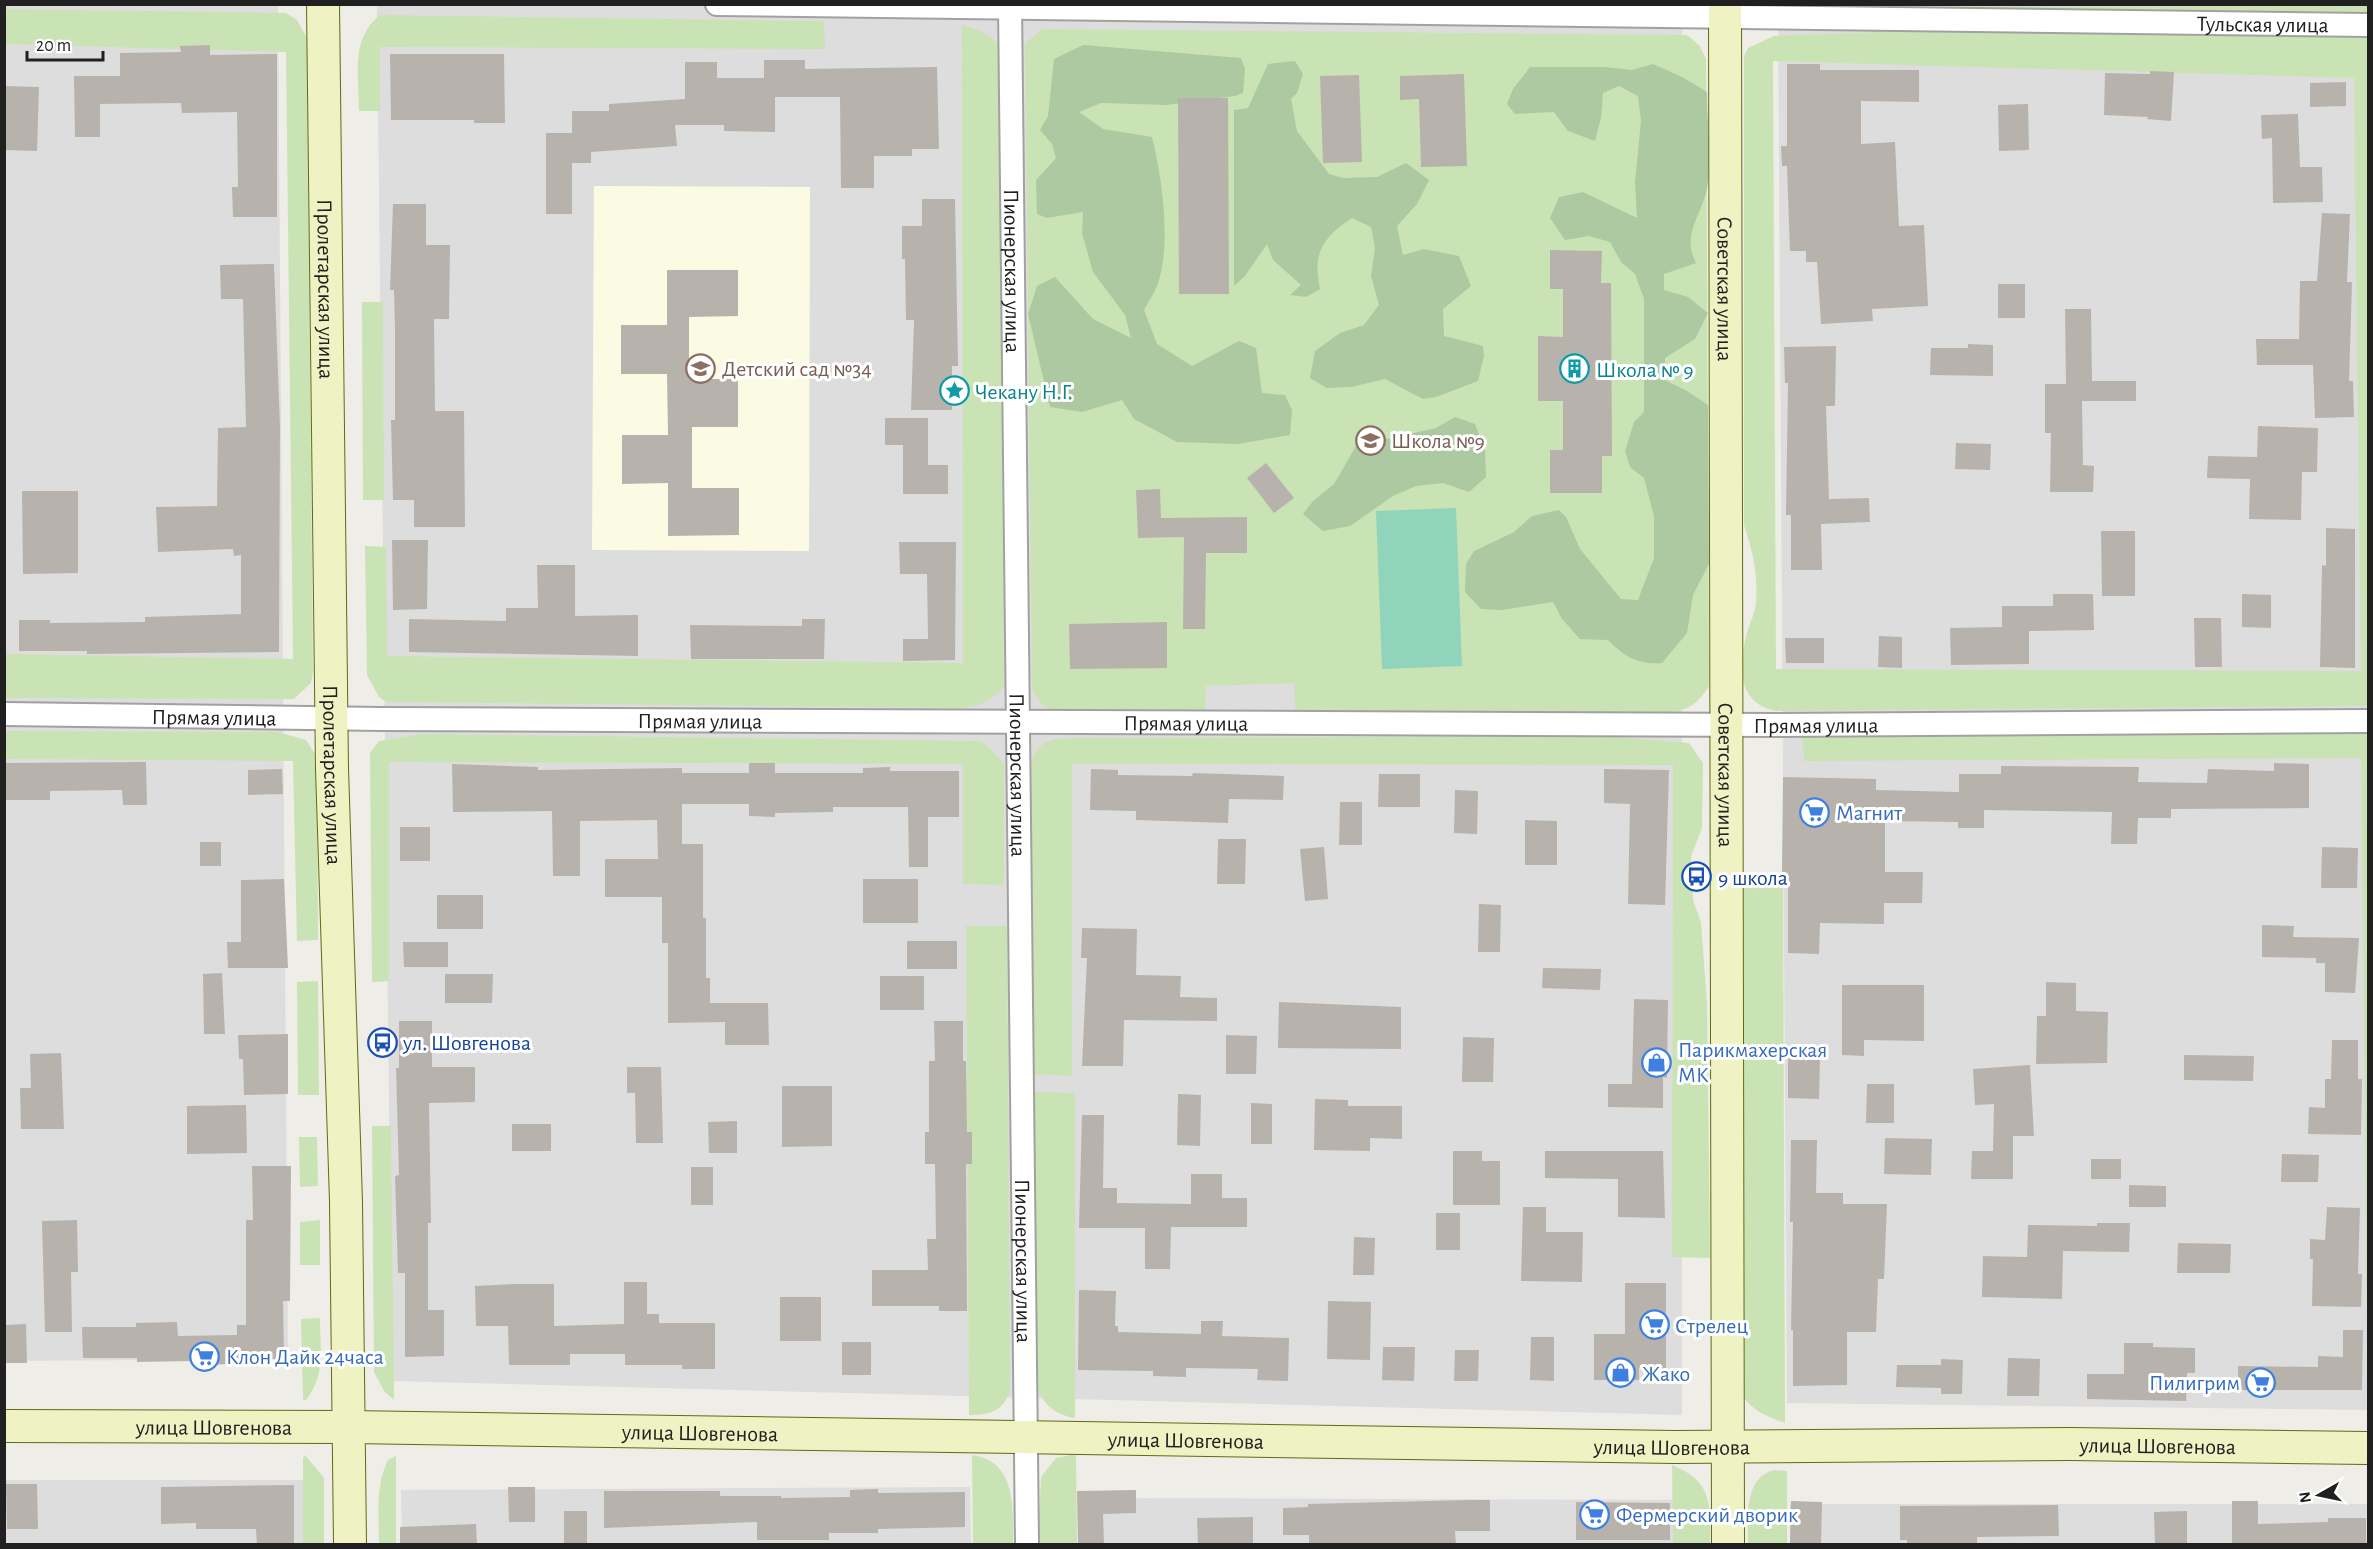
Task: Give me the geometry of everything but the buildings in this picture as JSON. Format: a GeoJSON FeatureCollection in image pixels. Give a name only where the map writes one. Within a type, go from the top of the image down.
{"type":"FeatureCollection","features":[{"type":"Feature","properties":{"kind":"street","name":"Пролетарская улица"},"geometry":{"type":"LineString","coordinates":[[323,4],[333,718],[350,1427],[350,1545]]}},
{"type":"Feature","properties":{"kind":"street","name":"Тульская улица"},"geometry":{"type":"LineString","coordinates":[[717,4],[1725,10],[2368,26]]}},
{"type":"Feature","properties":{"kind":"street","name":"Пионерская улица"},"geometry":{"type":"LineString","coordinates":[[1010,7],[1027,1545]]}},
{"type":"Feature","properties":{"kind":"street","name":"Советская улица"},"geometry":{"type":"LineString","coordinates":[[1725,10],[1728,725],[1726,1445],[1728,1545]]}},
{"type":"Feature","properties":{"kind":"street","name":"Прямая улица"},"geometry":{"type":"LineString","coordinates":[[4,714],[333,718],[1728,725],[2368,721]]}},
{"type":"Feature","properties":{"kind":"street","name":"улица Шовгенова"},"geometry":{"type":"LineString","coordinates":[[4,1426],[350,1427],[1726,1445],[2070,1444],[2368,1448]]}},
{"type":"Feature","properties":{"kind":"shaded area"},"geometry":{"type":"Polygon","coordinates":[[[4,5],[278,5],[288,1359],[5,1361],[4,5]]]}},
{"type":"Feature","properties":{"kind":"shaded area"},"geometry":{"type":"Polygon","coordinates":[[[377,5],[1682,5],[1682,1415],[392,1381],[377,5]]]}},
{"type":"Feature","properties":{"kind":"shaded area"},"geometry":{"type":"Polygon","coordinates":[[[1778,5],[2368,5],[2368,1410],[1787,1403],[1778,5]]]}},
{"type":"Feature","properties":{"kind":"shaded area","name":"Детский сад №34"},"geometry":{"type":"Polygon","coordinates":[[[594,186],[810,187],[809,551],[592,550],[594,186]]]}},
{"type":"Feature","properties":{"kind":"shaded area"},"geometry":{"type":"Polygon","coordinates":[[[4,1480],[308,1480],[308,1544],[5,1544],[4,1480]]]}},
{"type":"Feature","properties":{"kind":"shaded area"},"geometry":{"type":"Polygon","coordinates":[[[970,1487],[971,1544],[402,1544],[401,1490],[970,1487]]]}},
{"type":"Feature","properties":{"kind":"shaded area"},"geometry":{"type":"Polygon","coordinates":[[[1082,1498],[1698,1500],[1698,1544],[1083,1544],[1082,1498]]]}},
{"type":"Feature","properties":{"kind":"shaded area"},"geometry":{"type":"Polygon","coordinates":[[[1790,1504],[2368,1504],[2368,1544],[1790,1544],[1790,1504]]]}},
{"type":"Feature","properties":{"kind":"green space"},"geometry":{"type":"Polygon","coordinates":[[[1766,4],[2368,4],[2366,12],[1766,5],[1766,4]]]}},
{"type":"Feature","properties":{"kind":"green space"},"geometry":{"type":"Polygon","coordinates":[[[5,9],[286,13],[297,20],[307,38],[313,672],[311,683],[294,699],[5,698],[5,654],[293,659],[286,52],[5,44],[5,9]]]}},
{"type":"Feature","properties":{"kind":"green space"},"geometry":{"type":"Polygon","coordinates":[[[380,15],[824,21],[825,49],[380,47],[380,111],[359,111],[358,59],[360,47],[370,24],[380,15]]]}},
{"type":"Feature","properties":{"kind":"green space"},"geometry":{"type":"Polygon","coordinates":[[[962,25],[989,35],[1000,48],[1004,687],[985,702],[963,708],[386,702],[379,697],[367,675],[365,546],[386,547],[387,656],[963,663],[962,25]]]}},
{"type":"Feature","properties":{"kind":"green space","name":"Школа №9"},"geometry":{"type":"Polygon","coordinates":[[[1043,29],[1687,35],[1700,46],[1706,59],[1709,686],[1696,702],[1681,710],[1667,713],[1296,717],[1294,683],[1206,686],[1205,710],[1055,712],[1043,706],[1032,690],[1025,43],[1043,29]]]}},
{"type":"Feature","properties":{"kind":"green space"},"geometry":{"type":"Polygon","coordinates":[[[1884,32],[2368,36],[2368,706],[1776,711],[1763,707],[1754,700],[1747,692],[1742,670],[1744,645],[1756,602],[1754,563],[1744,525],[1744,56],[1748,48],[1774,36],[1884,32]],[[1773,61],[1776,669],[2361,671],[2354,78],[1773,61]]]}},
{"type":"Feature","properties":{"kind":"green space"},"geometry":{"type":"Polygon","coordinates":[[[1083,45],[1241,58],[1245,69],[1243,93],[1235,96],[1167,105],[1101,103],[1079,112],[1103,129],[1152,137],[1162,191],[1165,232],[1162,270],[1157,286],[1144,310],[1157,344],[1192,366],[1239,341],[1256,348],[1262,393],[1285,395],[1292,410],[1290,435],[1238,444],[1177,442],[1134,419],[1122,400],[1082,412],[1050,407],[1028,314],[1037,286],[1055,277],[1093,319],[1131,338],[1125,315],[1093,272],[1082,233],[1083,212],[1047,218],[1037,214],[1036,180],[1056,158],[1052,144],[1040,130],[1048,116],[1054,59],[1083,45]]]}},
{"type":"Feature","properties":{"kind":"green space"},"geometry":{"type":"Polygon","coordinates":[[[1295,61],[1303,74],[1297,93],[1291,99],[1297,131],[1329,174],[1343,178],[1377,177],[1406,163],[1429,180],[1417,204],[1397,226],[1403,255],[1424,249],[1459,256],[1471,286],[1443,309],[1444,336],[1483,346],[1484,356],[1478,381],[1436,397],[1423,399],[1385,379],[1351,387],[1327,388],[1310,378],[1315,351],[1340,333],[1364,325],[1379,305],[1371,276],[1375,248],[1371,227],[1352,218],[1334,232],[1322,247],[1318,265],[1320,289],[1306,297],[1290,295],[1301,285],[1273,260],[1267,244],[1245,276],[1234,286],[1234,110],[1248,108],[1268,64],[1295,61]]]}},
{"type":"Feature","properties":{"kind":"green space"},"geometry":{"type":"Polygon","coordinates":[[[1653,64],[1682,77],[1707,92],[1709,159],[1706,193],[1691,236],[1692,253],[1696,263],[1664,274],[1664,290],[1688,297],[1708,313],[1695,339],[1665,358],[1665,380],[1708,405],[1709,564],[1693,595],[1687,633],[1662,663],[1646,663],[1632,659],[1608,640],[1580,639],[1562,619],[1553,602],[1502,610],[1481,609],[1465,592],[1466,564],[1474,551],[1514,532],[1532,516],[1559,510],[1566,517],[1580,549],[1621,599],[1638,600],[1654,558],[1654,516],[1644,478],[1630,467],[1625,451],[1634,422],[1644,412],[1644,299],[1635,274],[1621,262],[1610,242],[1589,236],[1565,240],[1550,218],[1559,197],[1583,192],[1637,218],[1635,182],[1641,121],[1638,96],[1619,86],[1603,93],[1601,118],[1595,141],[1568,131],[1554,112],[1515,114],[1507,104],[1513,89],[1530,67],[1604,67],[1632,70],[1653,64]]]}},
{"type":"Feature","properties":{"kind":"green space"},"geometry":{"type":"Polygon","coordinates":[[[362,302],[383,302],[384,500],[363,500],[362,302]]]}},
{"type":"Feature","properties":{"kind":"green space"},"geometry":{"type":"Polygon","coordinates":[[[1455,417],[1475,424],[1485,450],[1486,477],[1469,492],[1443,483],[1416,486],[1393,496],[1350,526],[1323,531],[1303,514],[1313,501],[1334,484],[1356,446],[1436,428],[1455,417]]]}},
{"type":"Feature","properties":{"kind":"green space"},"geometry":{"type":"Polygon","coordinates":[[[1456,508],[1462,666],[1382,669],[1376,511],[1456,508]]]}},
{"type":"Feature","properties":{"kind":"green space"},"geometry":{"type":"Polygon","coordinates":[[[5,731],[278,732],[306,740],[317,757],[318,940],[297,941],[293,761],[5,759],[5,731]]]}},
{"type":"Feature","properties":{"kind":"green space"},"geometry":{"type":"Polygon","coordinates":[[[2368,733],[2368,1429],[2361,758],[1804,761],[1802,735],[2368,733]]]}},
{"type":"Feature","properties":{"kind":"green space"},"geometry":{"type":"Polygon","coordinates":[[[421,734],[976,741],[984,743],[1004,763],[1004,885],[963,884],[963,764],[389,762],[389,981],[372,982],[370,753],[379,741],[421,734]]]}},
{"type":"Feature","properties":{"kind":"green space"},"geometry":{"type":"Polygon","coordinates":[[[1602,736],[1689,743],[1703,763],[1702,828],[1691,856],[1693,900],[1701,922],[1707,1004],[1710,1258],[1672,1257],[1673,765],[1072,764],[1072,1076],[1030,1074],[1032,760],[1038,748],[1047,742],[1072,738],[1602,736]]]}},
{"type":"Feature","properties":{"kind":"green space"},"geometry":{"type":"Polygon","coordinates":[[[1739,879],[1783,880],[1785,1423],[1752,1407],[1743,1397],[1739,879]]]}},
{"type":"Feature","properties":{"kind":"green space"},"geometry":{"type":"Polygon","coordinates":[[[966,926],[1007,926],[1010,1390],[1000,1407],[990,1413],[969,1415],[966,926]]]}},
{"type":"Feature","properties":{"kind":"green space"},"geometry":{"type":"Polygon","coordinates":[[[318,981],[319,1095],[298,1095],[297,982],[318,981]]]}},
{"type":"Feature","properties":{"kind":"green space"},"geometry":{"type":"Polygon","coordinates":[[[1033,1092],[1075,1093],[1075,1418],[1053,1410],[1038,1391],[1033,1092]]]}},
{"type":"Feature","properties":{"kind":"green space"},"geometry":{"type":"Polygon","coordinates":[[[372,1126],[391,1126],[394,1400],[384,1391],[374,1372],[372,1126]]]}},
{"type":"Feature","properties":{"kind":"green space"},"geometry":{"type":"Polygon","coordinates":[[[299,1137],[317,1137],[318,1186],[300,1187],[299,1137]]]}},
{"type":"Feature","properties":{"kind":"green space"},"geometry":{"type":"Polygon","coordinates":[[[320,1220],[320,1265],[300,1265],[300,1222],[320,1220]]]}},
{"type":"Feature","properties":{"kind":"green space"},"geometry":{"type":"Polygon","coordinates":[[[320,1318],[321,1351],[317,1381],[306,1400],[303,1400],[301,1319],[320,1318]]]}},
{"type":"Feature","properties":{"kind":"green space"},"geometry":{"type":"Polygon","coordinates":[[[1076,1454],[1077,1544],[1038,1544],[1041,1477],[1056,1458],[1076,1454]]]}},
{"type":"Feature","properties":{"kind":"green space"},"geometry":{"type":"Polygon","coordinates":[[[305,1455],[324,1478],[324,1544],[303,1544],[303,1458],[305,1455]]]}},
{"type":"Feature","properties":{"kind":"green space"},"geometry":{"type":"Polygon","coordinates":[[[972,1455],[987,1459],[997,1466],[1005,1477],[1012,1503],[1013,1544],[973,1544],[972,1455]]]}},
{"type":"Feature","properties":{"kind":"green space"},"geometry":{"type":"Polygon","coordinates":[[[396,1456],[396,1544],[379,1544],[381,1480],[388,1460],[396,1456]]]}},
{"type":"Feature","properties":{"kind":"green space"},"geometry":{"type":"Polygon","coordinates":[[[1672,1465],[1696,1479],[1707,1496],[1710,1544],[1673,1544],[1672,1465]]]}},
{"type":"Feature","properties":{"kind":"green space"},"geometry":{"type":"Polygon","coordinates":[[[1775,1470],[1787,1471],[1787,1544],[1748,1544],[1748,1512],[1752,1490],[1765,1474],[1775,1470]]]}},
{"type":"Feature","properties":{"kind":"place","name":"Детский сад №34"},"geometry":{"type":"Point","coordinates":[701,368]}},
{"type":"Feature","properties":{"kind":"place","name":"Школа № 9"},"geometry":{"type":"Point","coordinates":[1575,369]}},
{"type":"Feature","properties":{"kind":"place","name":"Чекану Н.Г."},"geometry":{"type":"Point","coordinates":[954,391]}},
{"type":"Feature","properties":{"kind":"place","name":"Школа №9"},"geometry":{"type":"Point","coordinates":[1370,440]}},
{"type":"Feature","properties":{"kind":"place","name":"Магнит"},"geometry":{"type":"Point","coordinates":[1815,812]}},
{"type":"Feature","properties":{"kind":"place","name":"9 школа"},"geometry":{"type":"Point","coordinates":[1697,877]}},
{"type":"Feature","properties":{"kind":"place","name":"ул. Шовгенова"},"geometry":{"type":"Point","coordinates":[382,1042]}},
{"type":"Feature","properties":{"kind":"place","name":"Парикмахерская МК"},"geometry":{"type":"Point","coordinates":[1657,1062]}},
{"type":"Feature","properties":{"kind":"place","name":"Стрелец"},"geometry":{"type":"Point","coordinates":[1654,1325]}},
{"type":"Feature","properties":{"kind":"place","name":"Клон Дайк 24часа"},"geometry":{"type":"Point","coordinates":[205,1356]}},
{"type":"Feature","properties":{"kind":"place","name":"Жако"},"geometry":{"type":"Point","coordinates":[1621,1373]}},
{"type":"Feature","properties":{"kind":"place","name":"Пилигрим"},"geometry":{"type":"Point","coordinates":[2261,1382]}},
{"type":"Feature","properties":{"kind":"place","name":"Фермерский дворик"},"geometry":{"type":"Point","coordinates":[1595,1514]}}]}
